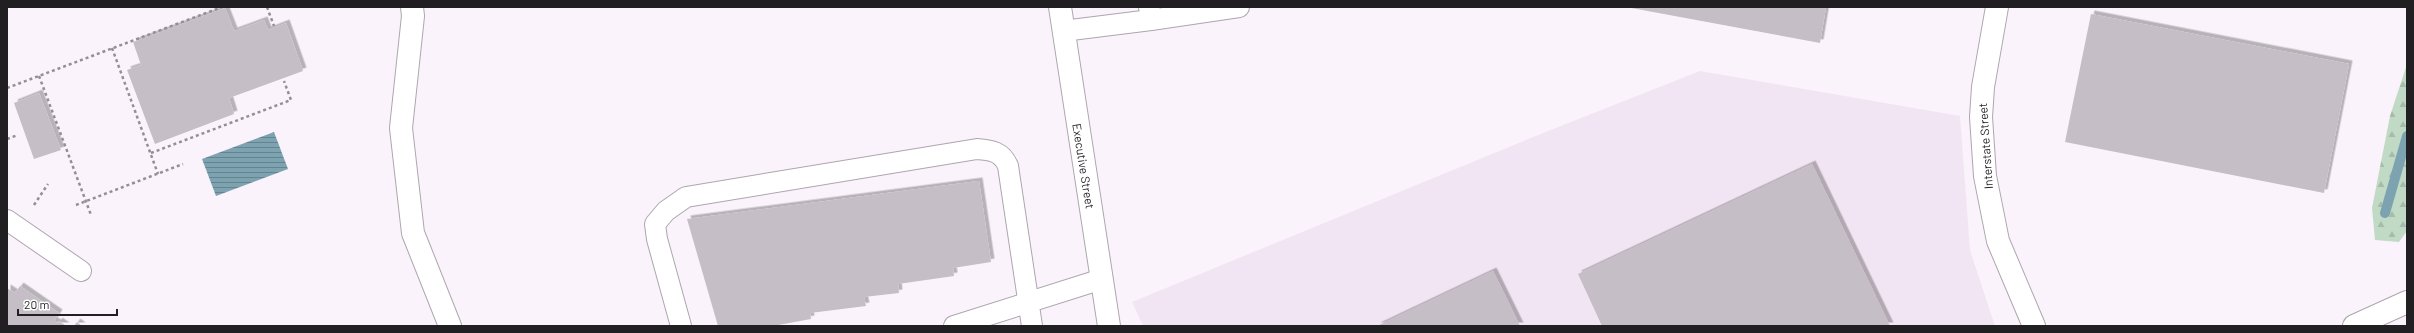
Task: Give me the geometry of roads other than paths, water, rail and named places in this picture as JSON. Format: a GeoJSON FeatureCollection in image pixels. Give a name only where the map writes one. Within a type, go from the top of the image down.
{"type":"FeatureCollection","features":[{"type":"Feature","properties":{"kind":"street"},"geometry":{"type":"LineString","coordinates":[[412,7],[413,16],[401,128],[413,233],[450,326]]}},
{"type":"Feature","properties":{"kind":"street","name":"Executive Street"},"geometry":{"type":"LineString","coordinates":[[1060,7],[1109,326]]}},
{"type":"Feature","properties":{"kind":"street","name":"Interstate Street"},"geometry":{"type":"LineString","coordinates":[[1997,7],[1983,87],[1981,117],[1985,176],[1998,242],[2034,326]]}},
{"type":"Feature","properties":{"kind":"street"},"geometry":{"type":"LineString","coordinates":[[2354,326],[2407,302]]}},
{"type":"Feature","properties":{"kind":"lane"},"geometry":{"type":"LineString","coordinates":[[1063,31],[1150,13],[1239,7]]}},
{"type":"Feature","properties":{"kind":"lane"},"geometry":{"type":"LineString","coordinates":[[681,326],[657,239],[655,224],[666,211],[686,197],[977,149],[992,150],[1004,157],[1008,166],[1032,326]]}},
{"type":"Feature","properties":{"kind":"lane"},"geometry":{"type":"LineString","coordinates":[[7,220],[80,271]]}},
{"type":"Feature","properties":{"kind":"lane"},"geometry":{"type":"LineString","coordinates":[[954,326],[1029,301],[1102,280]]}},
{"type":"Feature","properties":{"kind":"water"},"geometry":{"type":"Polygon","coordinates":[[[274,132],[288,169],[216,196],[202,159],[274,132]]]}},
{"type":"Feature","properties":{"kind":"waterway"},"geometry":{"type":"LineString","coordinates":[[2385,213],[2407,136]]}}]}
